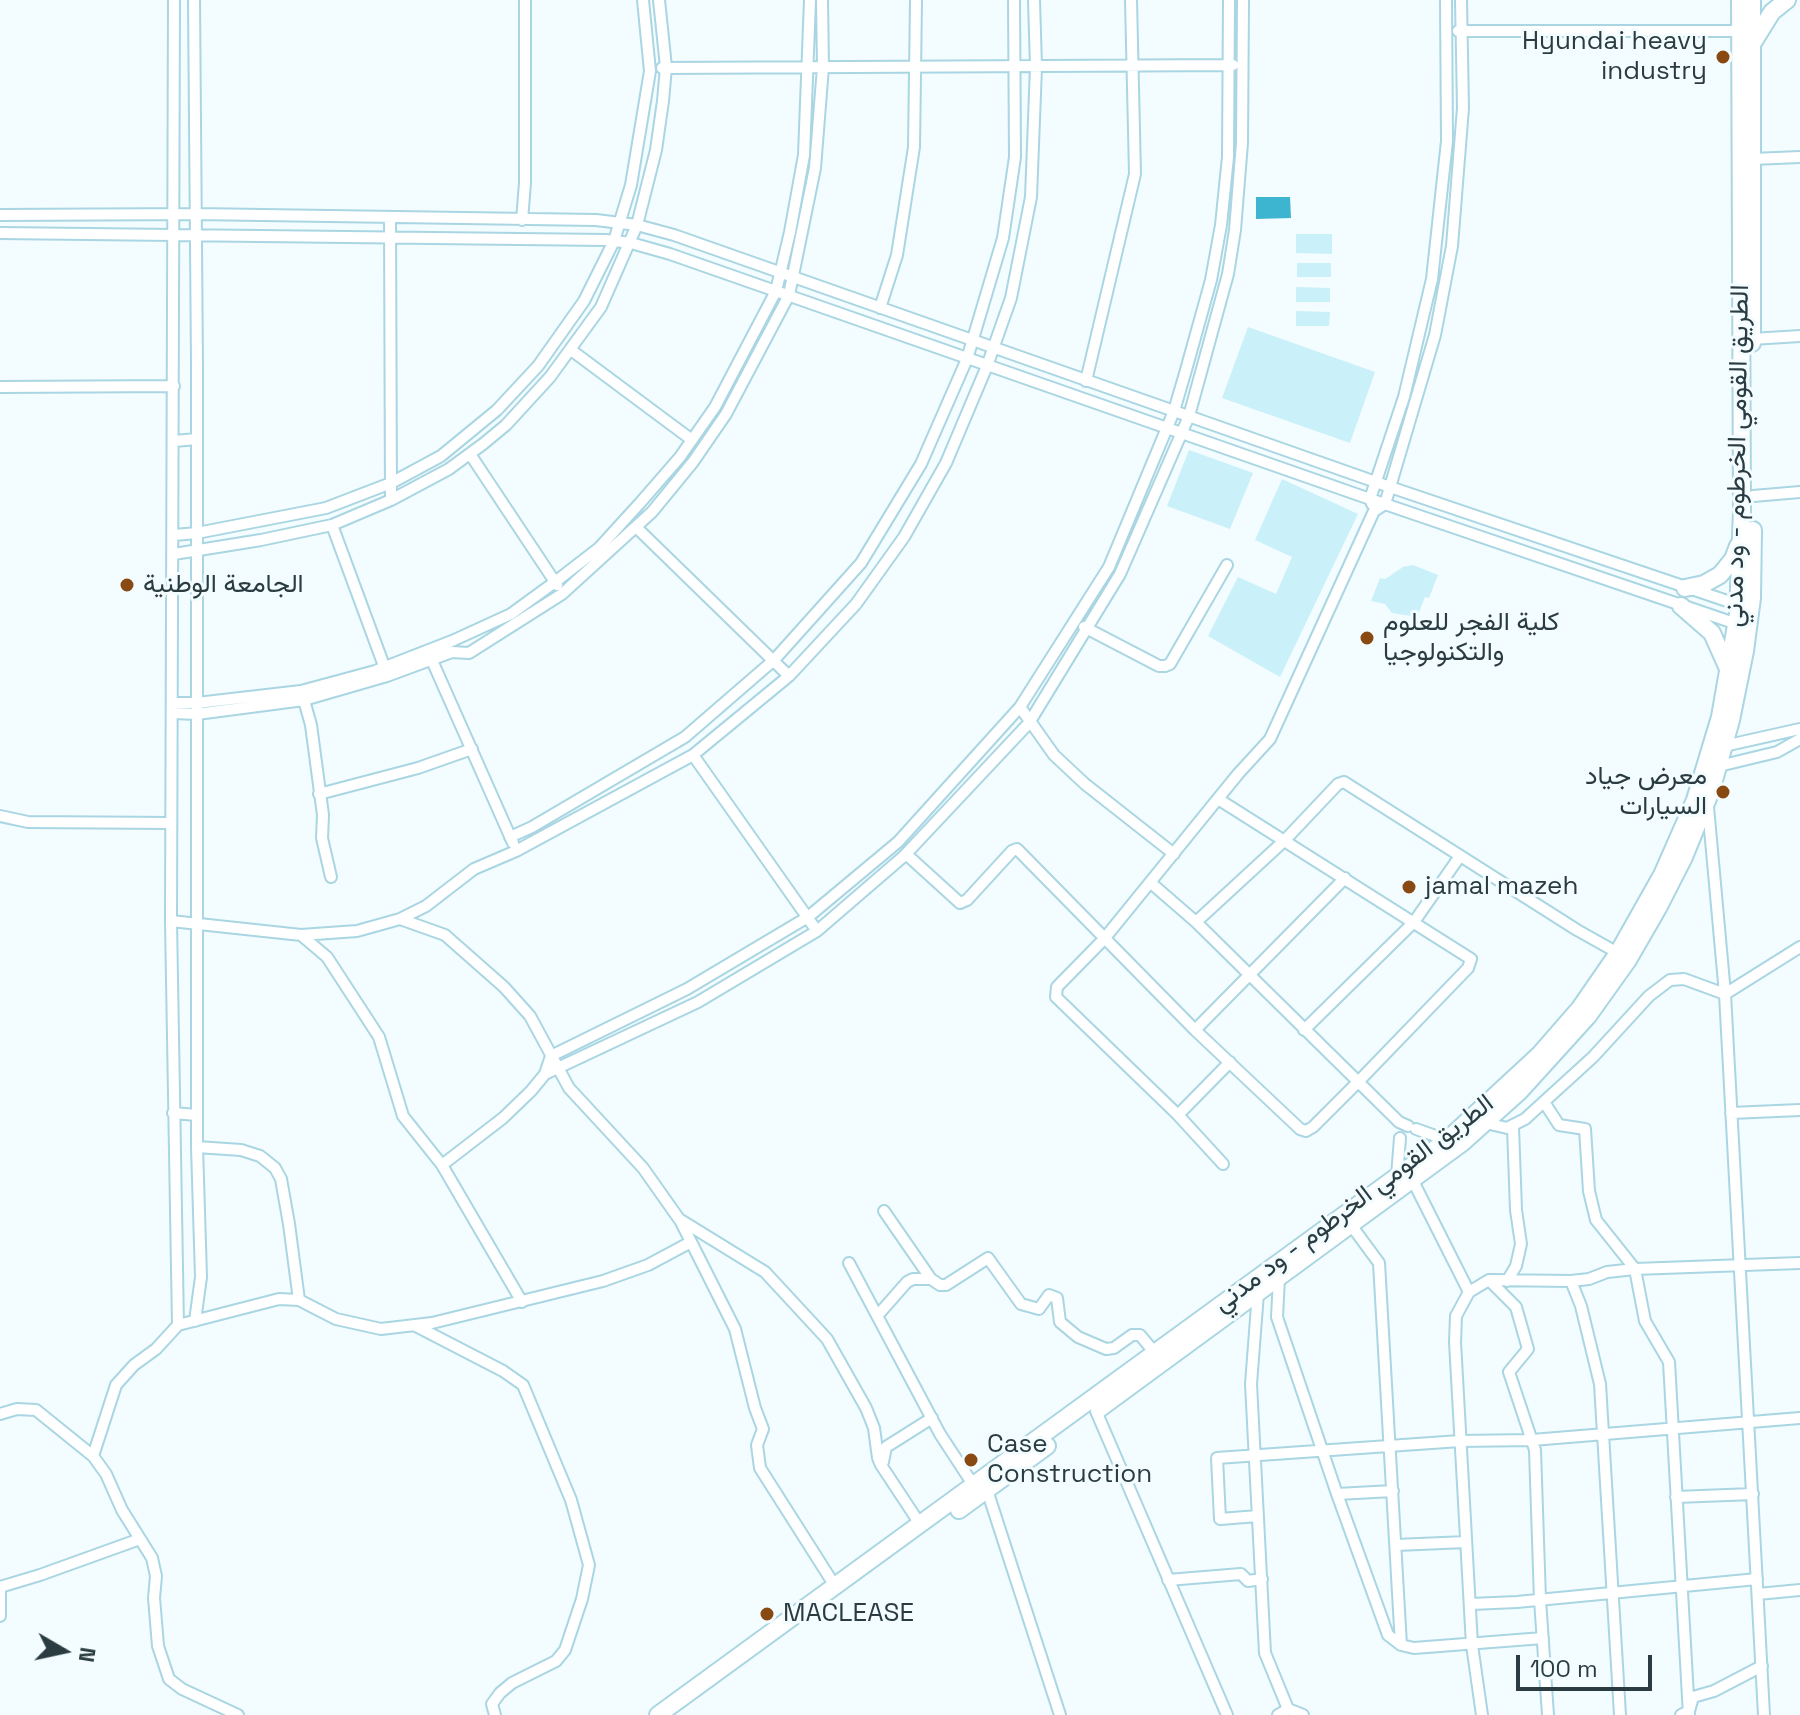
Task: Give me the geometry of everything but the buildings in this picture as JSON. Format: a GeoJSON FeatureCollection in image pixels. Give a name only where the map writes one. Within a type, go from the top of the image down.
{"type":"FeatureCollection","features":[{"type":"Feature","properties":{"kind":"highway","name":"الطريق القومي الخرطوم - ود مدني"},"geometry":{"type":"LineString","coordinates":[[658,1715],[920,1524],[981,1488],[1096,1411],[1351,1225],[1405,1180],[1540,1054],[1580,1008],[1618,953],[1662,875],[1695,800],[1720,717],[1737,624],[1742,537],[1740,0]]}},
{"type":"Feature","properties":{"kind":"highway","name":"الطريق القومي الخرطوم - ود مدني"},"geometry":{"type":"LineString","coordinates":[[676,1715],[981,1488],[1155,1353],[1486,1123],[1550,1060],[1588,1016],[1628,960],[1673,880],[1707,801],[1740,680],[1750,622],[1753,496],[1752,0]]}},
{"type":"Feature","properties":{"kind":"highway"},"geometry":{"type":"LineString","coordinates":[[1752,46],[1772,12],[1787,0]]}},
{"type":"Feature","properties":{"kind":"highway"},"geometry":{"type":"LineString","coordinates":[[1685,588],[1704,584],[1720,575],[1733,559],[1742,537]]}},
{"type":"Feature","properties":{"kind":"highway"},"geometry":{"type":"LineString","coordinates":[[1681,606],[1712,633],[1729,671]]}},
{"type":"Feature","properties":{"kind":"street"},"geometry":{"type":"LineString","coordinates":[[174,0],[171,921],[178,1325]]}},
{"type":"Feature","properties":{"kind":"street"},"geometry":{"type":"LineString","coordinates":[[194,0],[197,1147],[201,1277],[195,1321]]}},
{"type":"Feature","properties":{"kind":"street"},"geometry":{"type":"LineString","coordinates":[[522,220],[525,183],[525,0]]}},
{"type":"Feature","properties":{"kind":"street"},"geometry":{"type":"LineString","coordinates":[[174,535],[326,508],[391,483],[441,456],[497,410],[538,366],[584,301],[614,241],[631,185],[650,71],[643,0]]}},
{"type":"Feature","properties":{"kind":"street"},"geometry":{"type":"LineString","coordinates":[[174,554],[332,525],[391,500],[470,454],[506,425],[550,377],[601,307],[637,225],[656,150],[666,67],[659,0]]}},
{"type":"Feature","properties":{"kind":"street"},"geometry":{"type":"LineString","coordinates":[[173,708],[302,696],[386,672],[429,655],[511,614],[599,548],[670,469],[715,407],[776,291],[804,155],[810,0]]}},
{"type":"Feature","properties":{"kind":"street"},"geometry":{"type":"LineString","coordinates":[[429,655],[469,653],[562,594],[637,528],[693,462],[726,414],[789,295],[794,277],[815,168],[823,67],[822,0]]}},
{"type":"Feature","properties":{"kind":"street"},"geometry":{"type":"LineString","coordinates":[[880,308],[894,268],[907,205],[915,132],[916,0]]}},
{"type":"Feature","properties":{"kind":"street"},"geometry":{"type":"LineString","coordinates":[[510,837],[685,737],[774,660],[861,563],[921,464],[974,341],[1003,238],[1015,157],[1014,0]]}},
{"type":"Feature","properties":{"kind":"street"},"geometry":{"type":"LineString","coordinates":[[171,921],[301,935],[357,931],[400,919],[426,906],[474,869],[516,851],[693,755],[789,676],[856,604],[904,537],[946,463],[987,366],[1011,298],[1031,197],[1036,67],[1034,0]]}},
{"type":"Feature","properties":{"kind":"street"},"geometry":{"type":"LineString","coordinates":[[1086,381],[1135,174],[1131,0]]}},
{"type":"Feature","properties":{"kind":"street"},"geometry":{"type":"LineString","coordinates":[[442,1165],[503,1118],[545,1074],[551,1056],[693,986],[808,917],[898,842],[1020,707],[1109,567],[1174,411],[1201,318],[1219,239],[1228,157],[1229,0]]}},
{"type":"Feature","properties":{"kind":"street"},"geometry":{"type":"LineString","coordinates":[[545,1074],[698,1002],[817,931],[906,854],[1029,723],[1120,574],[1189,416],[1232,254],[1242,167],[1243,0]]}},
{"type":"Feature","properties":{"kind":"street"},"geometry":{"type":"LineString","coordinates":[[1374,511],[1370,499],[1392,439],[1429,298],[1442,209],[1448,130],[1446,0]]}},
{"type":"Feature","properties":{"kind":"street"},"geometry":{"type":"LineString","coordinates":[[1223,1164],[1178,1115],[1056,997],[1057,987],[1104,939],[1270,739],[1374,511],[1385,504],[1435,335],[1452,246],[1462,147],[1461,0]]}},
{"type":"Feature","properties":{"kind":"street"},"geometry":{"type":"LineString","coordinates":[[1448,33],[1461,30],[1740,31]]}},
{"type":"Feature","properties":{"kind":"street"},"geometry":{"type":"LineString","coordinates":[[650,71],[666,67],[1243,66]]}},
{"type":"Feature","properties":{"kind":"street"},"geometry":{"type":"LineString","coordinates":[[1752,159],[1800,157]]}},
{"type":"Feature","properties":{"kind":"street"},"geometry":{"type":"LineString","coordinates":[[0,215],[196,214],[620,221],[780,272],[1311,460],[1739,605]]}},
{"type":"Feature","properties":{"kind":"street"},"geometry":{"type":"LineString","coordinates":[[390,218],[391,500]]}},
{"type":"Feature","properties":{"kind":"street"},"geometry":{"type":"LineString","coordinates":[[0,233],[631,243],[1737,624]]}},
{"type":"Feature","properties":{"kind":"street"},"geometry":{"type":"LineString","coordinates":[[1752,339],[1800,336]]}},
{"type":"Feature","properties":{"kind":"street"},"geometry":{"type":"LineString","coordinates":[[571,350],[692,440]]}},
{"type":"Feature","properties":{"kind":"street"},"geometry":{"type":"LineString","coordinates":[[0,387],[174,386]]}},
{"type":"Feature","properties":{"kind":"street"},"geometry":{"type":"LineString","coordinates":[[174,441],[197,439]]}},
{"type":"Feature","properties":{"kind":"street"},"geometry":{"type":"LineString","coordinates":[[1392,439],[1404,444]]}},
{"type":"Feature","properties":{"kind":"street"},"geometry":{"type":"LineString","coordinates":[[470,454],[562,594]]}},
{"type":"Feature","properties":{"kind":"street"},"geometry":{"type":"LineString","coordinates":[[1306,477],[1311,460]]}},
{"type":"Feature","properties":{"kind":"street"},"geometry":{"type":"LineString","coordinates":[[1753,496],[1800,492]]}},
{"type":"Feature","properties":{"kind":"street"},"geometry":{"type":"LineString","coordinates":[[332,525],[386,672]]}},
{"type":"Feature","properties":{"kind":"street"},"geometry":{"type":"LineString","coordinates":[[637,528],[789,676]]}},
{"type":"Feature","properties":{"kind":"street"},"geometry":{"type":"LineString","coordinates":[[1075,621],[1159,666],[1167,665],[1227,565]]}},
{"type":"Feature","properties":{"kind":"street"},"geometry":{"type":"LineString","coordinates":[[429,655],[516,851]]}},
{"type":"Feature","properties":{"kind":"street"},"geometry":{"type":"LineString","coordinates":[[302,696],[311,725],[323,815],[322,838],[331,877]]}},
{"type":"Feature","properties":{"kind":"street"},"geometry":{"type":"LineString","coordinates":[[1020,707],[1054,755],[1085,784],[1174,854]]}},
{"type":"Feature","properties":{"kind":"street"},"geometry":{"type":"LineString","coordinates":[[1724,746],[1800,729]]}},
{"type":"Feature","properties":{"kind":"street"},"geometry":{"type":"LineString","coordinates":[[1719,766],[1777,752],[1800,739]]}},
{"type":"Feature","properties":{"kind":"street"},"geometry":{"type":"LineString","coordinates":[[319,794],[418,768],[472,749]]}},
{"type":"Feature","properties":{"kind":"street"},"geometry":{"type":"LineString","coordinates":[[693,755],[817,931]]}},
{"type":"Feature","properties":{"kind":"street"},"geometry":{"type":"LineString","coordinates":[[1196,922],[1285,840],[1342,781],[1618,953]]}},
{"type":"Feature","properties":{"kind":"street"},"geometry":{"type":"LineString","coordinates":[[906,854],[960,903],[967,900],[1017,849],[1195,1030],[1300,1129],[1306,1131],[1468,968],[1471,959],[1218,799]]}},
{"type":"Feature","properties":{"kind":"street"},"geometry":{"type":"LineString","coordinates":[[1707,801],[1725,994],[1764,1715]]}},
{"type":"Feature","properties":{"kind":"street"},"geometry":{"type":"LineString","coordinates":[[0,816],[28,822],[171,823]]}},
{"type":"Feature","properties":{"kind":"street"},"geometry":{"type":"LineString","coordinates":[[1304,1030],[1414,922],[1460,856]]}},
{"type":"Feature","properties":{"kind":"street"},"geometry":{"type":"LineString","coordinates":[[1195,1030],[1345,878]]}},
{"type":"Feature","properties":{"kind":"street"},"geometry":{"type":"LineString","coordinates":[[1151,883],[1196,922],[1404,1129],[1447,1140]]}},
{"type":"Feature","properties":{"kind":"street"},"geometry":{"type":"LineString","coordinates":[[400,919],[445,935],[504,987],[530,1016],[569,1088],[643,1168],[679,1219],[735,1329],[763,1429],[757,1445],[760,1468],[835,1586]]}},
{"type":"Feature","properties":{"kind":"street"},"geometry":{"type":"LineString","coordinates":[[301,935],[327,957],[379,1037],[403,1116],[442,1165],[522,1302]]}},
{"type":"Feature","properties":{"kind":"street"},"geometry":{"type":"LineString","coordinates":[[1725,994],[1800,947]]}},
{"type":"Feature","properties":{"kind":"street"},"geometry":{"type":"LineString","coordinates":[[1486,1123],[1502,1128],[1513,1127],[1593,1057],[1649,996],[1670,980],[1684,979],[1725,994]]}},
{"type":"Feature","properties":{"kind":"street"},"geometry":{"type":"LineString","coordinates":[[693,986],[698,1002]]}},
{"type":"Feature","properties":{"kind":"street"},"geometry":{"type":"LineString","coordinates":[[1178,1115],[1230,1062]]}},
{"type":"Feature","properties":{"kind":"street"},"geometry":{"type":"LineString","coordinates":[[1544,1102],[1559,1125],[1585,1129],[1589,1191],[1596,1220],[1635,1269],[1645,1321],[1669,1362],[1686,1714]]}},
{"type":"Feature","properties":{"kind":"street"},"geometry":{"type":"LineString","coordinates":[[1731,1113],[1800,1110]]}},
{"type":"Feature","properties":{"kind":"street"},"geometry":{"type":"LineString","coordinates":[[173,1113],[197,1115]]}},
{"type":"Feature","properties":{"kind":"street"},"geometry":{"type":"LineString","coordinates":[[1507,1281],[1516,1266],[1521,1244],[1516,1210],[1513,1127]]}},
{"type":"Feature","properties":{"kind":"street"},"geometry":{"type":"LineString","coordinates":[[1404,1129],[1405,1180],[1469,1292]]}},
{"type":"Feature","properties":{"kind":"street"},"geometry":{"type":"LineString","coordinates":[[197,1147],[241,1150],[260,1156],[275,1168],[281,1179],[299,1300]]}},
{"type":"Feature","properties":{"kind":"street"},"geometry":{"type":"LineString","coordinates":[[884,1211],[931,1279],[940,1285],[946,1285],[988,1258],[1021,1304],[1039,1309],[1049,1295],[1057,1298],[1060,1322],[1078,1337],[1106,1349],[1114,1348],[1132,1335],[1140,1335],[1155,1353]]}},
{"type":"Feature","properties":{"kind":"street"},"geometry":{"type":"LineString","coordinates":[[679,1219],[765,1272],[827,1339],[866,1408],[883,1468],[920,1524]]}},
{"type":"Feature","properties":{"kind":"street"},"geometry":{"type":"LineString","coordinates":[[1351,1225],[1379,1263],[1401,1645]]}},
{"type":"Feature","properties":{"kind":"street"},"geometry":{"type":"LineString","coordinates":[[93,1456],[116,1385],[178,1325],[279,1299],[299,1300],[336,1319],[381,1329],[414,1325],[603,1281],[648,1265],[691,1242]]}},
{"type":"Feature","properties":{"kind":"street"},"geometry":{"type":"LineString","coordinates":[[849,1263],[932,1418],[981,1488],[1060,1715]]}},
{"type":"Feature","properties":{"kind":"street"},"geometry":{"type":"LineString","coordinates":[[1482,1715],[1472,1645],[1456,1316],[1469,1292],[1489,1280],[1571,1281],[1635,1269],[1800,1263]]}},
{"type":"Feature","properties":{"kind":"street"},"geometry":{"type":"LineString","coordinates":[[1279,1278],[1277,1317],[1388,1635],[1401,1645],[1414,1648],[1543,1638]]}},
{"type":"Feature","properties":{"kind":"street"},"geometry":{"type":"LineString","coordinates":[[878,1315],[907,1282],[931,1279]]}},
{"type":"Feature","properties":{"kind":"street"},"geometry":{"type":"LineString","coordinates":[[1489,1280],[1516,1307],[1528,1349],[1509,1372],[1535,1450],[1548,1715]]}},
{"type":"Feature","properties":{"kind":"street"},"geometry":{"type":"LineString","coordinates":[[1571,1281],[1597,1368],[1604,1435],[1610,1593],[1620,1715]]}},
{"type":"Feature","properties":{"kind":"street"},"geometry":{"type":"LineString","coordinates":[[1258,1293],[1251,1384],[1265,1653],[1283,1712],[1303,1715]]}},
{"type":"Feature","properties":{"kind":"street"},"geometry":{"type":"LineString","coordinates":[[414,1325],[503,1371],[523,1385],[571,1500],[589,1565],[582,1599],[565,1650],[556,1661],[512,1683],[500,1693],[492,1704],[494,1715]]}},
{"type":"Feature","properties":{"kind":"street"},"geometry":{"type":"LineString","coordinates":[[0,1414],[17,1409],[36,1410],[93,1456],[152,1558],[156,1576],[154,1598],[158,1646],[169,1679],[182,1689],[238,1715]]}},
{"type":"Feature","properties":{"kind":"street"},"geometry":{"type":"LineString","coordinates":[[1096,1411],[1227,1715]]}},
{"type":"Feature","properties":{"kind":"street"},"geometry":{"type":"LineString","coordinates":[[883,1468],[886,1447],[932,1418]]}},
{"type":"Feature","properties":{"kind":"street"},"geometry":{"type":"LineString","coordinates":[[1258,1516],[1220,1519],[1217,1458],[1460,1441],[1532,1440],[1800,1418]]}},
{"type":"Feature","properties":{"kind":"street"},"geometry":{"type":"LineString","coordinates":[[1337,1494],[1393,1491]]}},
{"type":"Feature","properties":{"kind":"street"},"geometry":{"type":"LineString","coordinates":[[1676,1497],[1753,1494]]}},
{"type":"Feature","properties":{"kind":"street"},"geometry":{"type":"LineString","coordinates":[[0,1616],[0,1587],[140,1539]]}},
{"type":"Feature","properties":{"kind":"street"},"geometry":{"type":"LineString","coordinates":[[1396,1545],[1466,1542]]}},
{"type":"Feature","properties":{"kind":"street"},"geometry":{"type":"LineString","coordinates":[[1168,1580],[1241,1574],[1248,1581],[1262,1579]]}},
{"type":"Feature","properties":{"kind":"street"},"geometry":{"type":"LineString","coordinates":[[1471,1604],[1757,1579]]}},
{"type":"Feature","properties":{"kind":"street"},"geometry":{"type":"LineString","coordinates":[[1758,1594],[1800,1590]]}},
{"type":"Feature","properties":{"kind":"street"},"geometry":{"type":"LineString","coordinates":[[1686,1714],[1693,1697],[1714,1691],[1762,1666]]}},
{"type":"Feature","properties":{"kind":"shaded area"},"geometry":{"type":"Polygon","coordinates":[[[1296,234],[1332,234],[1332,254],[1296,253],[1296,234]]]}},
{"type":"Feature","properties":{"kind":"shaded area"},"geometry":{"type":"Polygon","coordinates":[[[1297,263],[1331,263],[1331,277],[1297,277],[1297,263]]]}},
{"type":"Feature","properties":{"kind":"shaded area"},"geometry":{"type":"Polygon","coordinates":[[[1296,287],[1330,288],[1330,302],[1296,302],[1296,287]]]}},
{"type":"Feature","properties":{"kind":"shaded area"},"geometry":{"type":"Polygon","coordinates":[[[1296,311],[1330,312],[1329,326],[1296,326],[1296,311]]]}},
{"type":"Feature","properties":{"kind":"shaded area"},"geometry":{"type":"Polygon","coordinates":[[[1248,327],[1375,372],[1350,443],[1222,398],[1248,327]]]}},
{"type":"Feature","properties":{"kind":"shaded area"},"geometry":{"type":"Polygon","coordinates":[[[1189,450],[1253,473],[1230,529],[1167,506],[1189,450]]]}},
{"type":"Feature","properties":{"kind":"shaded area"},"geometry":{"type":"Polygon","coordinates":[[[1282,479],[1358,514],[1280,677],[1208,636],[1238,577],[1276,594],[1292,557],[1255,540],[1282,479]]]}},
{"type":"Feature","properties":{"kind":"shaded area"},"geometry":{"type":"Polygon","coordinates":[[[1413,565],[1438,575],[1417,617],[1392,613],[1385,604],[1371,601],[1380,578],[1385,579],[1403,567],[1413,565]]]}},
{"type":"Feature","properties":{"kind":"water"},"geometry":{"type":"Polygon","coordinates":[[[1256,197],[1290,197],[1291,218],[1256,219],[1256,197]]]}},
{"type":"Feature","properties":{"kind":"place","name":"Hyundai heavy industry"},"geometry":{"type":"Point","coordinates":[1723,57]}},
{"type":"Feature","properties":{"kind":"place","name":"الجامعة الوطنية"},"geometry":{"type":"Point","coordinates":[127,585]}},
{"type":"Feature","properties":{"kind":"place","name":"كلية الفجر للعلوم والتكنولوجيا"},"geometry":{"type":"Point","coordinates":[1367,638]}},
{"type":"Feature","properties":{"kind":"place","name":"معرض جياد السيارات"},"geometry":{"type":"Point","coordinates":[1723,792]}},
{"type":"Feature","properties":{"kind":"place","name":"jamal mazeh"},"geometry":{"type":"Point","coordinates":[1409,887]}},
{"type":"Feature","properties":{"kind":"place","name":"Case Construction"},"geometry":{"type":"Point","coordinates":[971,1460]}},
{"type":"Feature","properties":{"kind":"place","name":"MACLEASE"},"geometry":{"type":"Point","coordinates":[767,1614]}}]}
